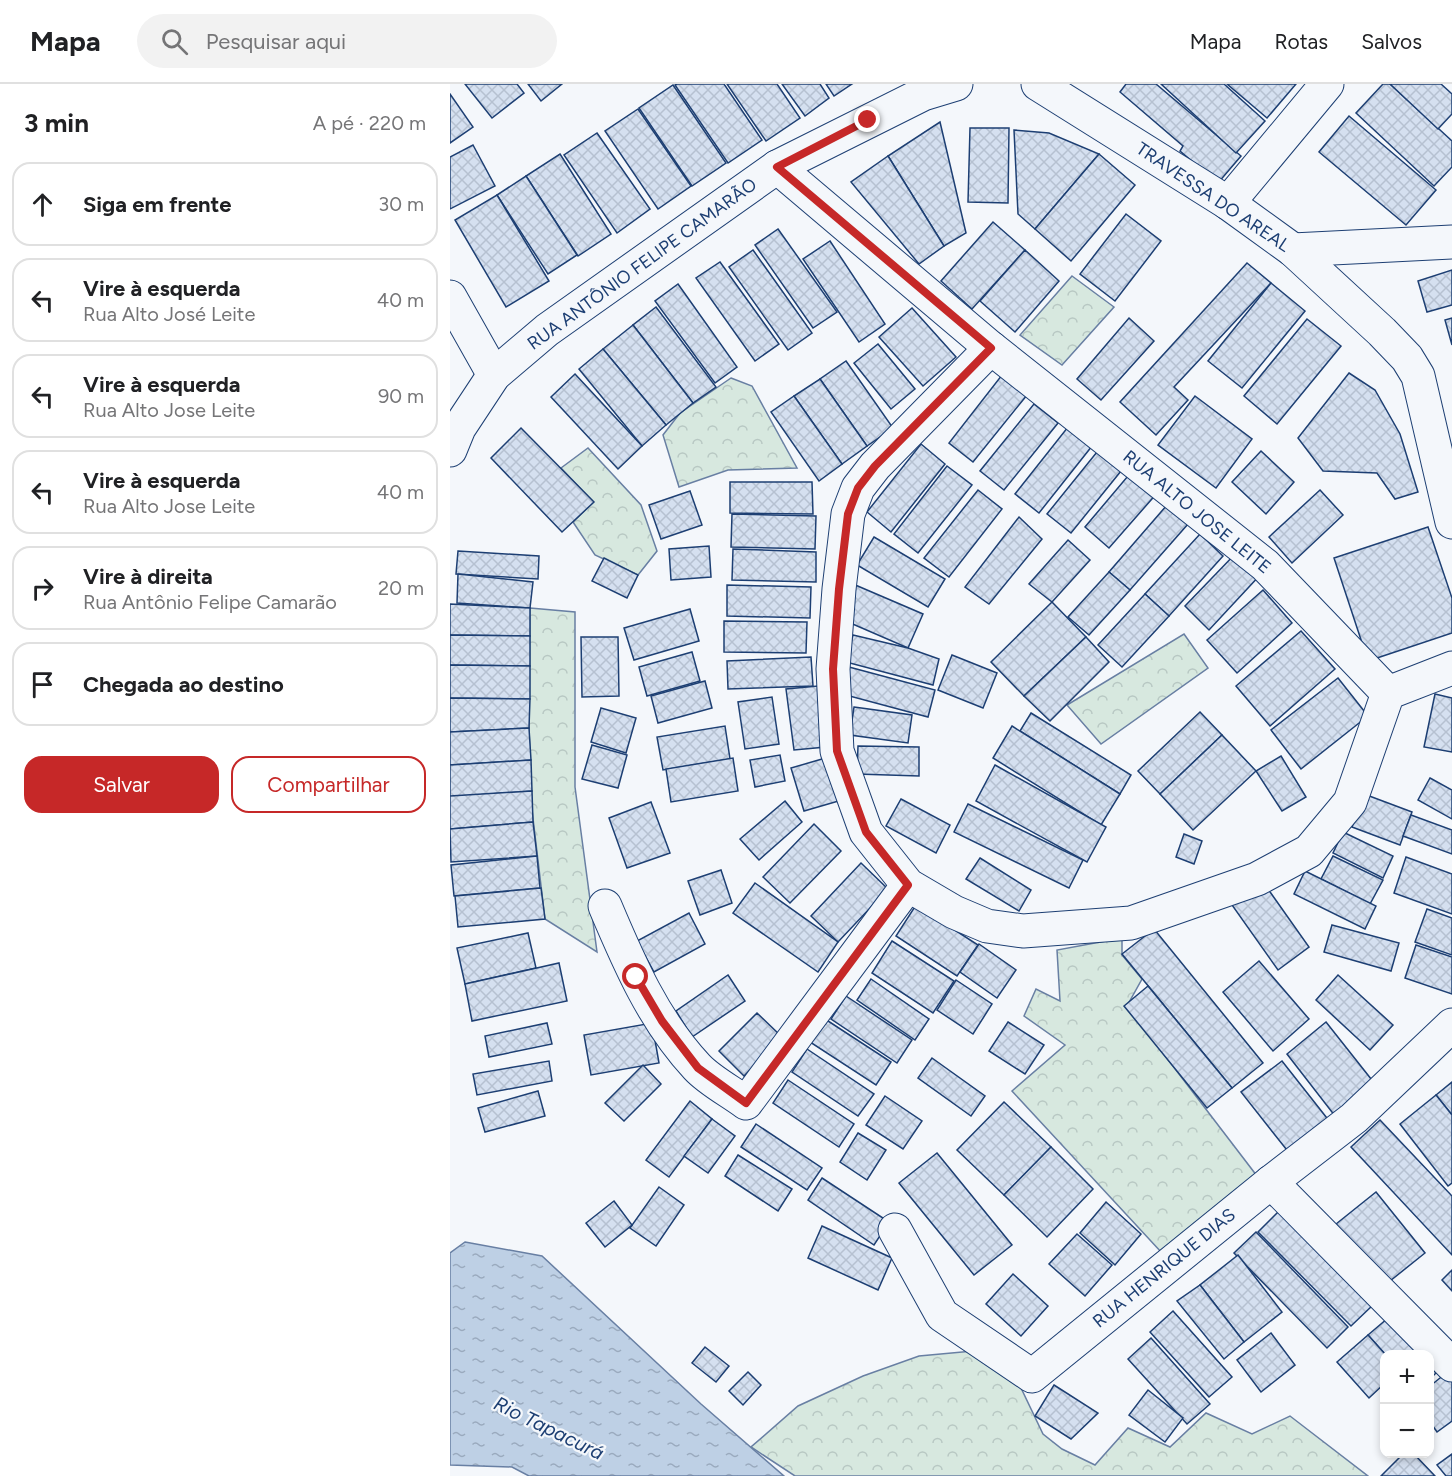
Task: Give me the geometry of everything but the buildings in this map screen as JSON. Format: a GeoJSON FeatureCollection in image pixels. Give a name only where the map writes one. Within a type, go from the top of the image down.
{"type":"FeatureCollection","features":[{"type":"Feature","properties":{"kind":"street","name":"RUA ANTÔNIO FELIPE CAMARÃO"},"geometry":{"type":"LineString","coordinates":[[450,450],[459,428],[494,375],[547,330],[777,167],[922,94],[956,84]]}},
{"type":"Feature","properties":{"kind":"street","name":"TRAVESSA DO AREAL"},"geometry":{"type":"LineString","coordinates":[[1038,84],[1228,203],[1293,250],[1407,358],[1418,376],[1452,522]]}},
{"type":"Feature","properties":{"kind":"street"},"geometry":{"type":"LineString","coordinates":[[1228,203],[1327,84]]}},
{"type":"Feature","properties":{"kind":"street","name":"RUA ALTO JOSE LEITE"},"geometry":{"type":"LineString","coordinates":[[777,167],[991,348],[1265,565],[1388,693]]}},
{"type":"Feature","properties":{"kind":"street"},"geometry":{"type":"LineString","coordinates":[[1293,250],[1452,242]]}},
{"type":"Feature","properties":{"kind":"street"},"geometry":{"type":"LineString","coordinates":[[450,297],[494,375]]}},
{"type":"Feature","properties":{"kind":"street"},"geometry":{"type":"LineString","coordinates":[[991,348],[875,466],[858,488],[848,514],[833,669],[837,751],[866,832],[908,885],[954,912],[987,926],[1023,930],[1131,923],[1257,879],[1309,851],[1350,802],[1388,693],[1452,668]]}},
{"type":"Feature","properties":{"kind":"street"},"geometry":{"type":"LineString","coordinates":[[605,906],[636,977],[662,1021],[698,1068],[746,1103],[908,885]]}},
{"type":"Feature","properties":{"kind":"street","name":"RUA HENRIQUE DIAS"},"geometry":{"type":"LineString","coordinates":[[895,1230],[942,1315],[1032,1376],[1271,1182],[1354,1118],[1452,1025]]}},
{"type":"Feature","properties":{"kind":"street"},"geometry":{"type":"LineString","coordinates":[[1271,1182],[1452,1365]]}},
{"type":"Feature","properties":{"kind":"green space"},"geometry":{"type":"Polygon","coordinates":[[[1072,276],[1114,307],[1062,365],[1020,335],[1072,276]]]}},
{"type":"Feature","properties":{"kind":"green space"},"geometry":{"type":"Polygon","coordinates":[[[731,378],[752,386],[797,468],[728,470],[679,487],[663,435],[680,413],[731,378]]]}},
{"type":"Feature","properties":{"kind":"green space"},"geometry":{"type":"Polygon","coordinates":[[[588,448],[641,505],[657,551],[638,575],[595,555],[573,522],[593,502],[561,468],[588,448]]]}},
{"type":"Feature","properties":{"kind":"green space"},"geometry":{"type":"Polygon","coordinates":[[[530,608],[575,612],[575,787],[597,952],[545,919],[532,810],[529,728],[530,608]]]}},
{"type":"Feature","properties":{"kind":"green space"},"geometry":{"type":"Polygon","coordinates":[[[1184,634],[1208,668],[1101,744],[1067,705],[1184,634]]]}},
{"type":"Feature","properties":{"kind":"green space"},"geometry":{"type":"Polygon","coordinates":[[[1122,938],[1122,955],[1142,979],[1127,1006],[1257,1176],[1162,1253],[1012,1091],[1065,1045],[1024,1016],[1036,989],[1060,1001],[1057,950],[1122,938]]]}},
{"type":"Feature","properties":{"kind":"green space"},"geometry":{"type":"Polygon","coordinates":[[[984,1350],[1010,1365],[1043,1434],[1062,1449],[1095,1465],[1128,1428],[1170,1447],[1206,1413],[1252,1434],[1290,1416],[1368,1476],[795,1476],[751,1447],[798,1406],[863,1376],[919,1356],[984,1350]]]}},
{"type":"Feature","properties":{"kind":"water","name":"Rio Tapacurá"},"geometry":{"type":"Polygon","coordinates":[[[465,1242],[542,1256],[701,1404],[784,1476],[529,1476],[512,1467],[450,1465],[450,1253],[465,1242]]]}},
{"type":"Feature","properties":{"kind":"route"},"geometry":{"type":"LineString","coordinates":[[636,977],[662,1021],[698,1068],[746,1103],[908,885],[866,832],[837,751],[833,669],[848,514],[858,488],[875,466],[991,348],[777,167],[868,120]]}}]}
